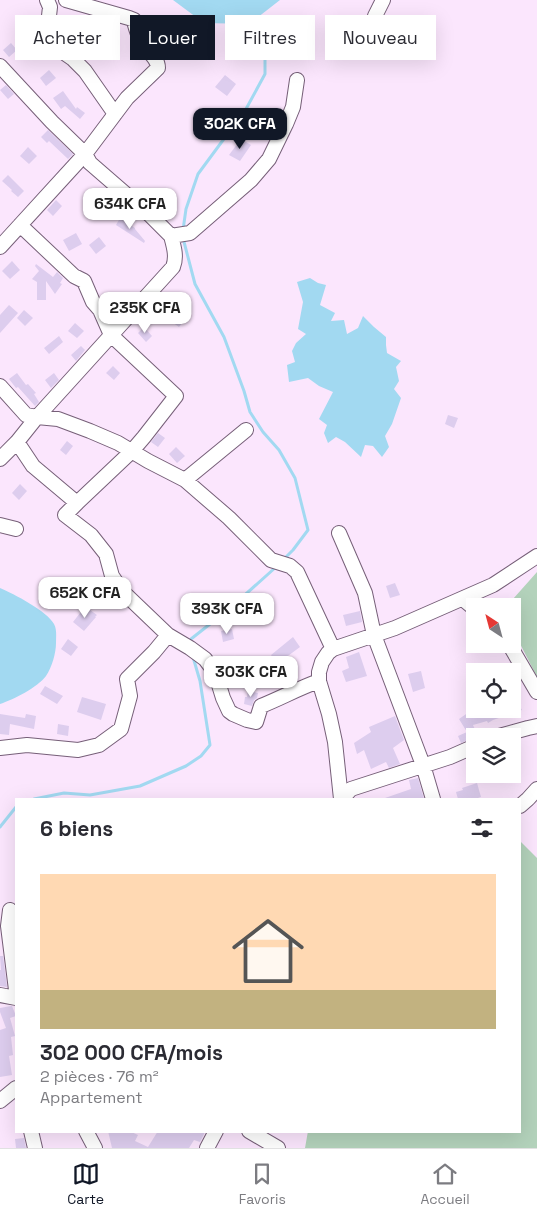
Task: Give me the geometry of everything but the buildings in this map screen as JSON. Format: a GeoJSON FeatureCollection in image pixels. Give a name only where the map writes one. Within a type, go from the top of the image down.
{"type":"FeatureCollection","features":[{"type":"Feature","properties":{"kind":"street"},"geometry":{"type":"LineString","coordinates":[[47,0],[50,7],[49,16],[60,50],[74,59],[85,71],[115,114]]}},
{"type":"Feature","properties":{"kind":"street"},"geometry":{"type":"LineString","coordinates":[[0,247],[85,154],[127,98],[158,68],[158,63],[143,44],[134,25],[134,20],[66,0]]}},
{"type":"Feature","properties":{"kind":"street"},"geometry":{"type":"LineString","coordinates":[[376,15],[383,0]]}},
{"type":"Feature","properties":{"kind":"street"},"geometry":{"type":"LineString","coordinates":[[0,66],[52,122],[85,154],[90,163],[171,236],[175,254],[173,267],[0,459]]}},
{"type":"Feature","properties":{"kind":"street"},"geometry":{"type":"LineString","coordinates":[[171,236],[190,233],[251,180],[270,159],[293,106],[296,80]]}},
{"type":"Feature","properties":{"kind":"street"},"geometry":{"type":"LineString","coordinates":[[20,225],[74,276],[84,280],[93,302],[100,310],[111,335],[176,396],[132,451],[65,515],[91,535],[106,554],[112,576],[122,591],[168,635],[190,648],[205,660],[215,672],[226,706],[233,714],[256,722],[262,706],[320,681]]}},
{"type":"Feature","properties":{"kind":"street"},"geometry":{"type":"LineString","coordinates":[[0,386],[26,415],[37,418],[58,419],[118,443],[186,480],[229,518],[271,560],[290,566],[297,572],[333,649]]}},
{"type":"Feature","properties":{"kind":"street"},"geometry":{"type":"LineString","coordinates":[[186,480],[246,430]]}},
{"type":"Feature","properties":{"kind":"street"},"geometry":{"type":"LineString","coordinates":[[17,442],[33,466],[77,502]]}},
{"type":"Feature","properties":{"kind":"street"},"geometry":{"type":"LineString","coordinates":[[0,525],[16,530]]}},
{"type":"Feature","properties":{"kind":"street"},"geometry":{"type":"LineString","coordinates":[[339,533],[365,593],[374,635],[423,765],[433,798]]}},
{"type":"Feature","properties":{"kind":"street"},"geometry":{"type":"LineString","coordinates":[[341,798],[335,742],[319,672],[322,662],[328,653],[333,649],[395,628],[493,585],[537,556]]}},
{"type":"Feature","properties":{"kind":"street"},"geometry":{"type":"LineString","coordinates":[[463,598],[466,601]]}},
{"type":"Feature","properties":{"kind":"street"},"geometry":{"type":"LineString","coordinates":[[0,748],[27,745],[78,750],[99,745],[121,729],[130,696],[127,678],[154,652],[168,635]]}},
{"type":"Feature","properties":{"kind":"street"},"geometry":{"type":"LineString","coordinates":[[514,653],[537,692]]}},
{"type":"Feature","properties":{"kind":"street"},"geometry":{"type":"LineString","coordinates":[[521,730],[537,726]]}},
{"type":"Feature","properties":{"kind":"street"},"geometry":{"type":"LineString","coordinates":[[342,798],[351,789],[450,757],[466,750]]}},
{"type":"Feature","properties":{"kind":"street"},"geometry":{"type":"LineString","coordinates":[[521,805],[537,789]]}},
{"type":"Feature","properties":{"kind":"street"},"geometry":{"type":"LineString","coordinates":[[10,910],[8,926],[15,982]]}},
{"type":"Feature","properties":{"kind":"street"},"geometry":{"type":"LineString","coordinates":[[0,996],[15,998]]}},
{"type":"Feature","properties":{"kind":"street"},"geometry":{"type":"LineString","coordinates":[[0,1101],[15,1089]]}},
{"type":"Feature","properties":{"kind":"street"},"geometry":{"type":"LineString","coordinates":[[31,1133],[35,1148]]}},
{"type":"Feature","properties":{"kind":"street"},"geometry":{"type":"LineString","coordinates":[[87,1133],[95,1148]]}},
{"type":"Feature","properties":{"kind":"street"},"geometry":{"type":"LineString","coordinates":[[206,1148],[215,1133]]}},
{"type":"Feature","properties":{"kind":"street"},"geometry":{"type":"LineString","coordinates":[[252,1133],[278,1148]]}},
{"type":"Feature","properties":{"kind":"green space"},"geometry":{"type":"Polygon","coordinates":[[[537,572],[537,677],[521,646],[521,598],[514,598],[537,572]]]}},
{"type":"Feature","properties":{"kind":"green space"},"geometry":{"type":"Polygon","coordinates":[[[521,842],[537,858],[537,1148],[305,1148],[308,1133],[521,1133],[521,842]]]}},
{"type":"Feature","properties":{"kind":"water"},"geometry":{"type":"Polygon","coordinates":[[[173,0],[280,0],[261,15],[225,15],[225,23],[215,23],[215,15],[193,15],[173,0]]]}},
{"type":"Feature","properties":{"kind":"water"},"geometry":{"type":"Polygon","coordinates":[[[310,278],[326,285],[320,305],[335,313],[331,321],[344,320],[347,334],[358,328],[363,316],[386,337],[387,353],[401,361],[396,367],[399,381],[394,389],[401,398],[392,424],[385,436],[389,447],[382,457],[373,446],[365,445],[361,457],[345,442],[336,437],[328,443],[324,433],[327,425],[319,419],[333,392],[319,386],[308,378],[289,382],[287,365],[295,362],[292,351],[296,343],[306,334],[298,329],[303,302],[297,282],[310,278]]]}},
{"type":"Feature","properties":{"kind":"water"},"geometry":{"type":"Polygon","coordinates":[[[0,588],[38,608],[50,619],[56,628],[56,647],[46,676],[25,693],[0,704],[0,588]]]}},
{"type":"Feature","properties":{"kind":"waterway"},"geometry":{"type":"LineString","coordinates":[[183,230],[186,209],[198,174],[246,109],[265,74],[265,60]]}},
{"type":"Feature","properties":{"kind":"waterway"},"geometry":{"type":"LineString","coordinates":[[183,238],[195,284],[224,337],[250,412],[263,432],[279,450],[295,478],[308,530],[284,559]]}},
{"type":"Feature","properties":{"kind":"waterway"},"geometry":{"type":"LineString","coordinates":[[191,644],[191,639],[229,609],[276,567]]}},
{"type":"Feature","properties":{"kind":"waterway"},"geometry":{"type":"LineString","coordinates":[[39,798],[64,793],[90,795],[140,786],[186,766],[201,756],[210,745],[200,681],[193,657]]}},
{"type":"Feature","properties":{"kind":"waterway"},"geometry":{"type":"LineString","coordinates":[[0,827],[15,808]]}}]}
